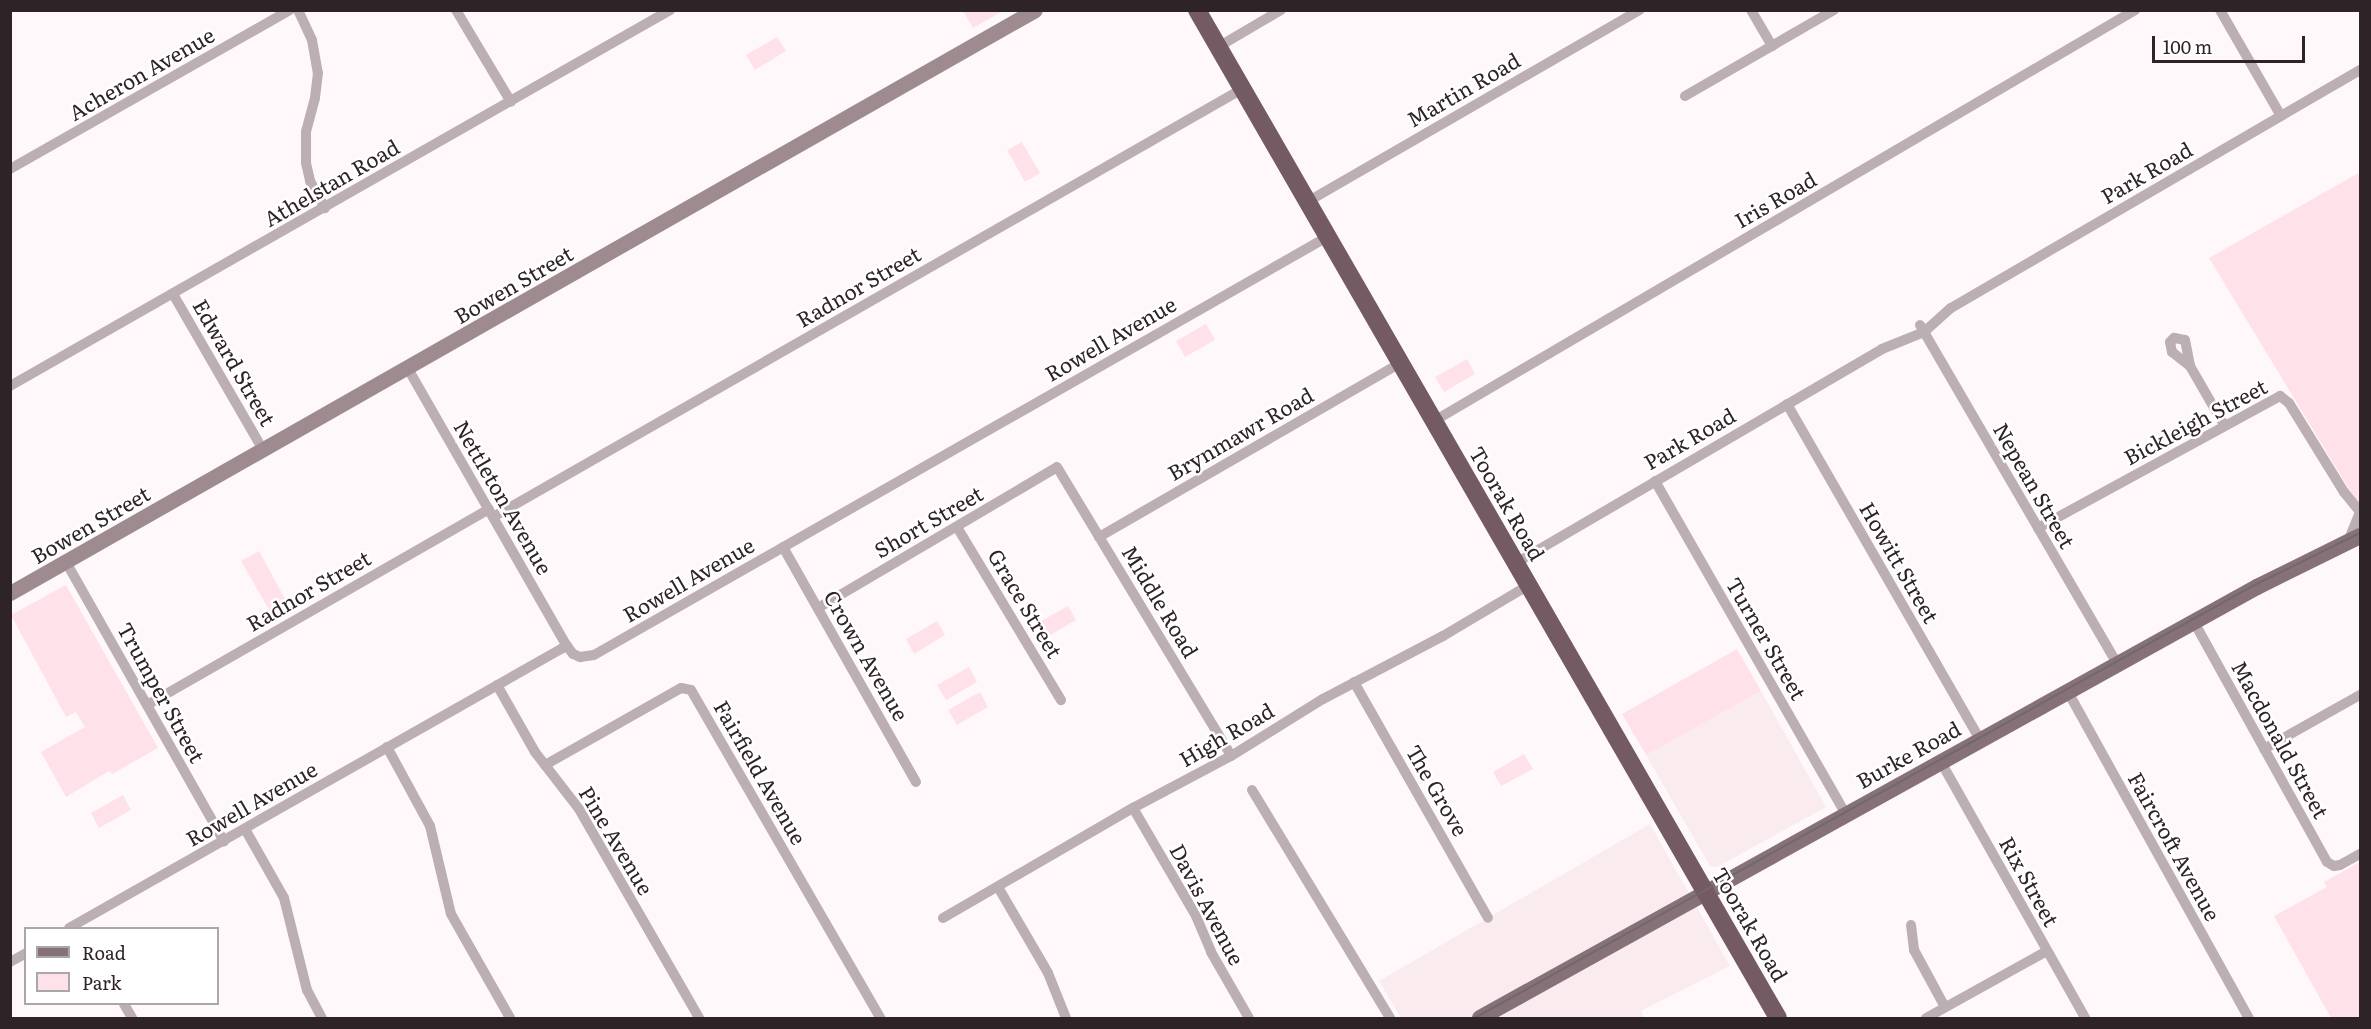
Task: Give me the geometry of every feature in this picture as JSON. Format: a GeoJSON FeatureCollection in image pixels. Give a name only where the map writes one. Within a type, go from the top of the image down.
{"type":"FeatureCollection","features":[{"type":"Feature","properties":{"kind":"highway","name":"Toorak Road"},"geometry":{"type":"LineString","coordinates":[[1197,10],[1707,891],[1778,1018]]}},
{"type":"Feature","properties":{"kind":"main road","name":"Burke Road"},"geometry":{"type":"LineString","coordinates":[[1491,1016],[1707,891],[2283,572],[2354,539]]}},
{"type":"Feature","properties":{"kind":"street","name":"Acheron Avenue"},"geometry":{"type":"LineString","coordinates":[[10,169],[290,10]]}},
{"type":"Feature","properties":{"kind":"street"},"geometry":{"type":"LineString","coordinates":[[298,10],[312,40],[318,73],[315,98],[306,132],[306,163],[310,181],[325,208]]}},
{"type":"Feature","properties":{"kind":"street"},"geometry":{"type":"LineString","coordinates":[[456,10],[511,102]]}},
{"type":"Feature","properties":{"kind":"street","name":"Athelstan Road"},"geometry":{"type":"LineString","coordinates":[[10,386],[670,10]]}},
{"type":"Feature","properties":{"kind":"street","name":"Bowen Street"},"geometry":{"type":"LineString","coordinates":[[10,593],[1035,10]]}},
{"type":"Feature","properties":{"kind":"street"},"geometry":{"type":"LineString","coordinates":[[1218,47],[1281,10]]}},
{"type":"Feature","properties":{"kind":"street","name":"Martin Road"},"geometry":{"type":"LineString","coordinates":[[1307,202],[1639,10]]}},
{"type":"Feature","properties":{"kind":"street"},"geometry":{"type":"LineString","coordinates":[[1751,10],[1772,46]]}},
{"type":"Feature","properties":{"kind":"street"},"geometry":{"type":"LineString","coordinates":[[1685,96],[1834,10]]}},
{"type":"Feature","properties":{"kind":"street","name":"Iris Road"},"geometry":{"type":"LineString","coordinates":[[1434,421],[2135,10]]}},
{"type":"Feature","properties":{"kind":"street"},"geometry":{"type":"LineString","coordinates":[[2220,10],[2281,116]]}},
{"type":"Feature","properties":{"kind":"street","name":"Park Road"},"geometry":{"type":"LineString","coordinates":[[1516,562],[1882,349],[1899,334],[1922,329],[1931,316],[1952,308],[2361,70]]}},
{"type":"Feature","properties":{"kind":"street","name":"Radnor Street"},"geometry":{"type":"LineString","coordinates":[[147,705],[1242,89]]}},
{"type":"Feature","properties":{"kind":"street","name":"Rowell Avenue"},"geometry":{"type":"LineString","coordinates":[[75,927],[567,646],[576,656],[594,655],[1327,237]]}},
{"type":"Feature","properties":{"kind":"street","name":"Edward Street"},"geometry":{"type":"LineString","coordinates":[[173,294],[263,450]]}},
{"type":"Feature","properties":{"kind":"street","name":"Nepean Street"},"geometry":{"type":"LineString","coordinates":[[1922,329],[2117,664]]}},
{"type":"Feature","properties":{"kind":"street","name":"Brynmawr Road"},"geometry":{"type":"LineString","coordinates":[[1099,537],[1400,363]]}},
{"type":"Feature","properties":{"kind":"street"},"geometry":{"type":"LineString","coordinates":[[2190,366],[2224,425]]}},
{"type":"Feature","properties":{"kind":"street","name":"Nettleton Avenue"},"geometry":{"type":"LineString","coordinates":[[408,368],[567,646]]}},
{"type":"Feature","properties":{"kind":"street","name":"Bickleigh Street"},"geometry":{"type":"LineString","coordinates":[[2038,528],[2268,400],[2283,397],[2348,498],[2360,512],[2354,539]]}},
{"type":"Feature","properties":{"kind":"street","name":"Howitt Street"},"geometry":{"type":"LineString","coordinates":[[1786,404],[1980,740]]}},
{"type":"Feature","properties":{"kind":"street","name":"Middle Road"},"geometry":{"type":"LineString","coordinates":[[1057,467],[1231,756]]}},
{"type":"Feature","properties":{"kind":"street","name":"Short Street"},"geometry":{"type":"LineString","coordinates":[[818,608],[1057,467]]}},
{"type":"Feature","properties":{"kind":"street","name":"Turner Street"},"geometry":{"type":"LineString","coordinates":[[1655,481],[1846,814]]}},
{"type":"Feature","properties":{"kind":"street","name":"Grace Street"},"geometry":{"type":"LineString","coordinates":[[957,527],[1061,700]]}},
{"type":"Feature","properties":{"kind":"street","name":"Crown Avenue"},"geometry":{"type":"LineString","coordinates":[[783,547],[916,782]]}},
{"type":"Feature","properties":{"kind":"street","name":"Trumper Street"},"geometry":{"type":"LineString","coordinates":[[66,562],[224,841]]}},
{"type":"Feature","properties":{"kind":"street","name":"High Road"},"geometry":{"type":"LineString","coordinates":[[943,918],[1133,808],[1231,756],[1354,682],[1443,636],[1529,585]]}},
{"type":"Feature","properties":{"kind":"street","name":"Macdonald Street"},"geometry":{"type":"LineString","coordinates":[[2193,622],[2324,857],[2330,864],[2340,865],[2361,854]]}},
{"type":"Feature","properties":{"kind":"street","name":"The Grove"},"geometry":{"type":"LineString","coordinates":[[1354,682],[1488,918]]}},
{"type":"Feature","properties":{"kind":"street","name":"Pine Avenue"},"geometry":{"type":"LineString","coordinates":[[497,685],[545,765],[579,809],[699,1018]]}},
{"type":"Feature","properties":{"kind":"street","name":"Fairfield Avenue"},"geometry":{"type":"LineString","coordinates":[[545,765],[680,688],[685,687],[691,690],[879,1018]]}},
{"type":"Feature","properties":{"kind":"street","name":"Faircroft Avenue"},"geometry":{"type":"LineString","coordinates":[[2068,692],[2249,1018]]}},
{"type":"Feature","properties":{"kind":"street"},"geometry":{"type":"LineString","coordinates":[[2264,748],[2361,695]]}},
{"type":"Feature","properties":{"kind":"street"},"geometry":{"type":"LineString","coordinates":[[387,747],[430,826],[451,914],[510,1018]]}},
{"type":"Feature","properties":{"kind":"street","name":"Rix Street"},"geometry":{"type":"LineString","coordinates":[[1941,762],[2085,1018]]}},
{"type":"Feature","properties":{"kind":"street"},"geometry":{"type":"LineString","coordinates":[[1252,790],[1390,1018]]}},
{"type":"Feature","properties":{"kind":"street","name":"Davis Avenue"},"geometry":{"type":"LineString","coordinates":[[1133,808],[1196,916],[1211,952],[1249,1018]]}},
{"type":"Feature","properties":{"kind":"street"},"geometry":{"type":"LineString","coordinates":[[245,829],[284,898],[307,990],[322,1018]]}},
{"type":"Feature","properties":{"kind":"street"},"geometry":{"type":"LineString","coordinates":[[998,887],[1048,972],[1066,1018]]}},
{"type":"Feature","properties":{"kind":"street"},"geometry":{"type":"LineString","coordinates":[[1911,926],[1914,950],[1945,1007]]}},
{"type":"Feature","properties":{"kind":"street"},"geometry":{"type":"LineString","coordinates":[[1926,1018],[2047,951]]}},
{"type":"Feature","properties":{"kind":"street"},"geometry":{"type":"LineString","coordinates":[[10,962],[24,954]]}},
{"type":"Feature","properties":{"kind":"shaded area"},"geometry":{"type":"Polygon","coordinates":[[[1761,691],[1826,807],[1717,867],[1710,866],[1646,755],[1761,691]]]}},
{"type":"Feature","properties":{"kind":"shaded area"},"geometry":{"type":"Polygon","coordinates":[[[1650,824],[1730,966],[1641,1011],[1644,1018],[1401,1018],[1379,981],[1650,824]]]}},
{"type":"Feature","properties":{"kind":"green space"},"geometry":{"type":"Polygon","coordinates":[[[963,11],[1003,11],[973,28],[963,11]]]}},
{"type":"Feature","properties":{"kind":"green space"},"geometry":{"type":"Polygon","coordinates":[[[777,37],[786,51],[755,70],[746,55],[777,37]]]}},
{"type":"Feature","properties":{"kind":"green space"},"geometry":{"type":"Polygon","coordinates":[[[1022,142],[1040,173],[1025,182],[1007,150],[1022,142]]]}},
{"type":"Feature","properties":{"kind":"green space"},"geometry":{"type":"Polygon","coordinates":[[[2360,172],[2360,507],[2209,258],[2360,172]]]}},
{"type":"Feature","properties":{"kind":"green space"},"geometry":{"type":"Polygon","coordinates":[[[1206,324],[1215,340],[1185,357],[1176,341],[1206,324]]]}},
{"type":"Feature","properties":{"kind":"green space"},"geometry":{"type":"Polygon","coordinates":[[[1467,359],[1475,374],[1444,392],[1435,377],[1467,359]]]}},
{"type":"Feature","properties":{"kind":"green space"},"geometry":{"type":"Polygon","coordinates":[[[259,551],[291,610],[275,620],[241,561],[259,551]]]}},
{"type":"Feature","properties":{"kind":"green space"},"geometry":{"type":"Polygon","coordinates":[[[66,585],[158,748],[112,774],[109,771],[66,797],[41,752],[85,727],[76,712],[66,717],[11,615],[66,585]]]}},
{"type":"Feature","properties":{"kind":"green space"},"geometry":{"type":"Polygon","coordinates":[[[1068,606],[1076,620],[1045,638],[1036,624],[1068,606]]]}},
{"type":"Feature","properties":{"kind":"green space"},"geometry":{"type":"Polygon","coordinates":[[[937,621],[945,635],[914,654],[906,639],[937,621]]]}},
{"type":"Feature","properties":{"kind":"green space"},"geometry":{"type":"Polygon","coordinates":[[[1737,649],[1761,691],[1646,755],[1622,714],[1737,649]]]}},
{"type":"Feature","properties":{"kind":"green space"},"geometry":{"type":"Polygon","coordinates":[[[969,667],[977,682],[946,700],[937,685],[969,667]]]}},
{"type":"Feature","properties":{"kind":"green space"},"geometry":{"type":"Polygon","coordinates":[[[980,692],[988,707],[957,725],[948,710],[980,692]]]}},
{"type":"Feature","properties":{"kind":"green space"},"geometry":{"type":"Polygon","coordinates":[[[1524,754],[1533,769],[1501,786],[1493,772],[1524,754]]]}},
{"type":"Feature","properties":{"kind":"green space"},"geometry":{"type":"Polygon","coordinates":[[[123,795],[131,810],[99,828],[91,813],[123,795]]]}},
{"type":"Feature","properties":{"kind":"green space"},"geometry":{"type":"Polygon","coordinates":[[[2360,862],[2360,1018],[2331,1018],[2274,916],[2327,887],[2324,882],[2360,862]]]}},
{"type":"Feature","properties":{"kind":"tram line"},"geometry":{"type":"LineString","coordinates":[[1475,1018],[2255,585],[2360,533]]}}]}
